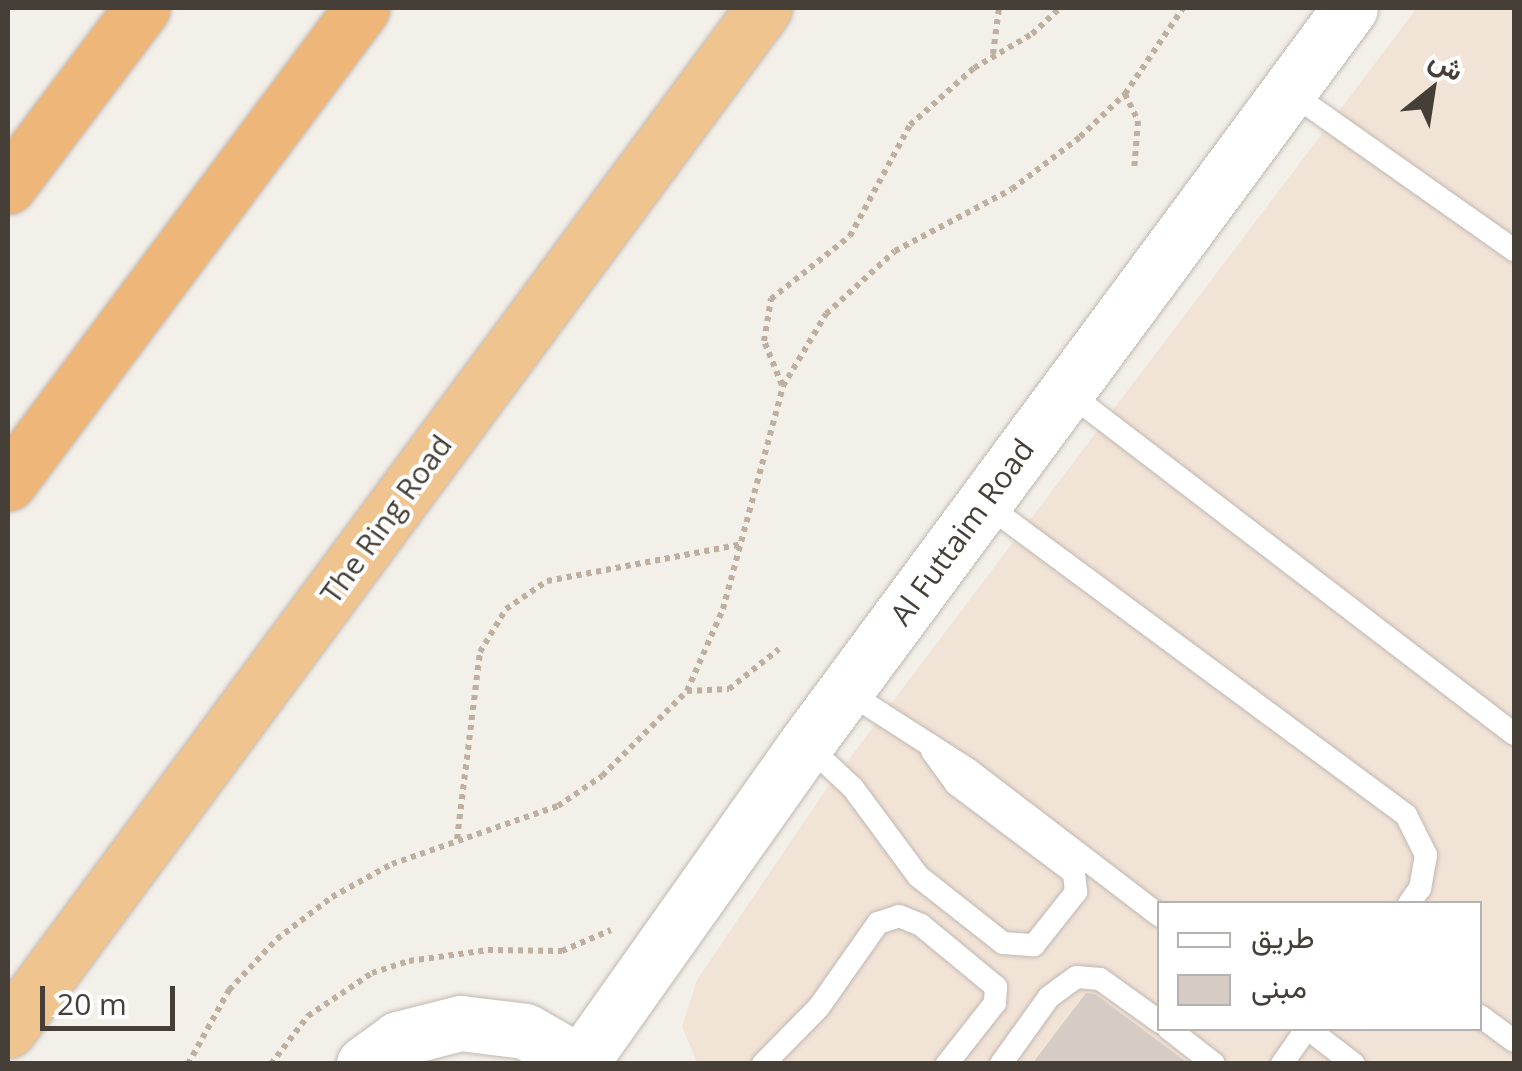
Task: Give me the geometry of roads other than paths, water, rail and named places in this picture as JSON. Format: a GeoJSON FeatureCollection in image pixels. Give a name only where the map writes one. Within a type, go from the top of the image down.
{"type":"FeatureCollection","features":[{"type":"Feature","properties":{"kind":"highway"},"geometry":{"type":"LineString","coordinates":[[8,186],[142,8]]}},
{"type":"Feature","properties":{"kind":"highway"},"geometry":{"type":"LineString","coordinates":[[8,483],[362,8]]}},
{"type":"Feature","properties":{"kind":"highway","name":"The Ring Road"},"geometry":{"type":"LineString","coordinates":[[8,1030],[764,8]]}},
{"type":"Feature","properties":{"kind":"highway"},"geometry":{"type":"LineString","coordinates":[[15,1064],[52,970]]}},
{"type":"Feature","properties":{"kind":"street","name":"Al Futtaim Road"},"geometry":{"type":"LineString","coordinates":[[582,1063],[806,744],[1350,8]]}},
{"type":"Feature","properties":{"kind":"street"},"geometry":{"type":"LineString","coordinates":[[364,1064],[398,1039],[461,1022],[525,1031],[582,1063]]}},
{"type":"Feature","properties":{"kind":"lane"},"geometry":{"type":"LineString","coordinates":[[1287,90],[1514,250]]}},
{"type":"Feature","properties":{"kind":"lane"},"geometry":{"type":"LineString","coordinates":[[1066,391],[1514,734]]}},
{"type":"Feature","properties":{"kind":"lane"},"geometry":{"type":"LineString","coordinates":[[984,503],[1406,815],[1426,855],[1420,888],[1411,901]]}},
{"type":"Feature","properties":{"kind":"lane"},"geometry":{"type":"LineString","coordinates":[[846,690],[932,751],[969,770],[1157,914]]}},
{"type":"Feature","properties":{"kind":"lane"},"geometry":{"type":"LineString","coordinates":[[806,744],[853,788],[918,876],[1003,943],[1034,945],[1076,892],[1074,873],[956,784],[932,751]]}},
{"type":"Feature","properties":{"kind":"lane"},"geometry":{"type":"LineString","coordinates":[[764,1064],[809,1019],[878,923],[900,916],[921,925],[996,987],[995,1003],[948,1064]]}},
{"type":"Feature","properties":{"kind":"lane"},"geometry":{"type":"LineString","coordinates":[[1001,1064],[1048,997],[1077,976],[1100,978],[1157,1020]]}},
{"type":"Feature","properties":{"kind":"lane"},"geometry":{"type":"LineString","coordinates":[[1482,1017],[1514,1041]]}},
{"type":"Feature","properties":{"kind":"lane"},"geometry":{"type":"LineString","coordinates":[[1172,1031],[1214,1064]]}},
{"type":"Feature","properties":{"kind":"lane"},"geometry":{"type":"LineString","coordinates":[[1282,1064],[1305,1031]]}},
{"type":"Feature","properties":{"kind":"lane"},"geometry":{"type":"LineString","coordinates":[[1311,1031],[1354,1064]]}}]}
